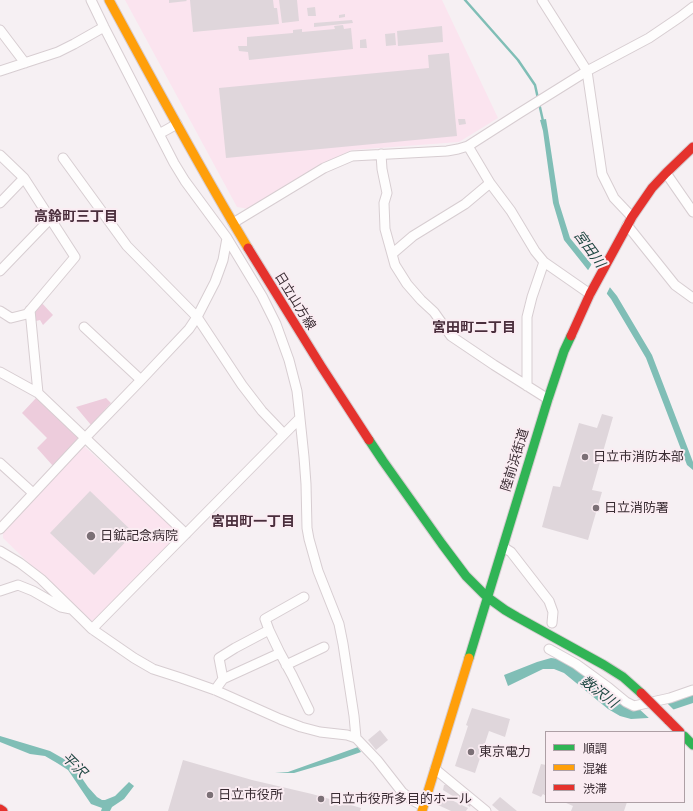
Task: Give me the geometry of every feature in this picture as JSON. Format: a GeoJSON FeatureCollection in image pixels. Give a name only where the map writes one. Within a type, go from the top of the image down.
{"type":"FeatureCollection","features":[{"type":"Feature","properties":{"kind":"main road","name":"日立山方線"},"geometry":{"type":"LineString","coordinates":[[109,0],[233,223],[321,366],[383,461],[466,576],[487,597],[517,618],[604,665],[623,677],[642,693],[679,731]]}},
{"type":"Feature","properties":{"kind":"main road","name":"陸前浜街道"},"geometry":{"type":"LineString","coordinates":[[422,808],[564,351],[604,268],[632,217],[652,188],[693,147]]}},
{"type":"Feature","properties":{"kind":"street"},"geometry":{"type":"LineString","coordinates":[[91,0],[174,163],[185,181],[227,238],[262,296],[276,324],[289,360],[297,391],[300,418],[306,484],[307,528],[318,571],[339,624],[354,716],[356,738]]}},
{"type":"Feature","properties":{"kind":"street"},"geometry":{"type":"LineString","coordinates":[[542,0],[587,71],[602,174],[614,198],[632,217]]}},
{"type":"Feature","properties":{"kind":"street"},"geometry":{"type":"LineString","coordinates":[[233,223],[324,168],[352,156],[447,151],[468,146],[587,71],[649,38],[680,17],[693,6],[692,0]]}},
{"type":"Feature","properties":{"kind":"street"},"geometry":{"type":"LineString","coordinates":[[0,71],[58,52],[104,27]]}},
{"type":"Feature","properties":{"kind":"street"},"geometry":{"type":"LineString","coordinates":[[0,30],[25,63]]}},
{"type":"Feature","properties":{"kind":"street"},"geometry":{"type":"LineString","coordinates":[[159,134],[177,124]]}},
{"type":"Feature","properties":{"kind":"street"},"geometry":{"type":"LineString","coordinates":[[468,146],[490,183],[511,211],[534,252],[544,262],[592,292]]}},
{"type":"Feature","properties":{"kind":"street"},"geometry":{"type":"LineString","coordinates":[[381,154],[382,169],[387,193],[384,203],[385,229],[395,265],[407,284],[434,312],[451,336],[548,399]]}},
{"type":"Feature","properties":{"kind":"street"},"geometry":{"type":"LineString","coordinates":[[0,155],[24,178],[76,257],[27,314],[11,318],[0,311]]}},
{"type":"Feature","properties":{"kind":"street"},"geometry":{"type":"LineString","coordinates":[[63,158],[127,246],[197,317],[242,385],[262,411],[284,434]]}},
{"type":"Feature","properties":{"kind":"street"},"geometry":{"type":"LineString","coordinates":[[666,173],[693,212]]}},
{"type":"Feature","properties":{"kind":"street"},"geometry":{"type":"LineString","coordinates":[[0,203],[24,178]]}},
{"type":"Feature","properties":{"kind":"street"},"geometry":{"type":"LineString","coordinates":[[392,254],[413,236],[465,204],[490,183]]}},
{"type":"Feature","properties":{"kind":"street"},"geometry":{"type":"LineString","coordinates":[[0,271],[51,218]]}},
{"type":"Feature","properties":{"kind":"street"},"geometry":{"type":"LineString","coordinates":[[627,225],[675,285],[693,298]]}},
{"type":"Feature","properties":{"kind":"street"},"geometry":{"type":"LineString","coordinates":[[0,529],[189,329],[209,295],[224,256],[227,238]]}},
{"type":"Feature","properties":{"kind":"street"},"geometry":{"type":"LineString","coordinates":[[527,386],[527,317],[544,262]]}},
{"type":"Feature","properties":{"kind":"street"},"geometry":{"type":"LineString","coordinates":[[30,310],[38,393]]}},
{"type":"Feature","properties":{"kind":"street"},"geometry":{"type":"LineString","coordinates":[[84,327],[142,380]]}},
{"type":"Feature","properties":{"kind":"street"},"geometry":{"type":"LineString","coordinates":[[0,372],[38,393],[186,534]]}},
{"type":"Feature","properties":{"kind":"street"},"geometry":{"type":"LineString","coordinates":[[92,629],[300,418]]}},
{"type":"Feature","properties":{"kind":"street"},"geometry":{"type":"LineString","coordinates":[[0,463],[33,493]]}},
{"type":"Feature","properties":{"kind":"street"},"geometry":{"type":"LineString","coordinates":[[503,547],[511,552],[549,601],[553,612],[552,623]]}},
{"type":"Feature","properties":{"kind":"street"},"geometry":{"type":"LineString","coordinates":[[0,551],[20,563],[41,579],[92,629],[134,658],[153,669],[215,690],[280,720],[320,732],[347,735],[356,738],[377,760],[402,792],[422,808]]}},
{"type":"Feature","properties":{"kind":"street"},"geometry":{"type":"LineString","coordinates":[[0,591],[18,585],[33,591],[61,607],[72,609]]}},
{"type":"Feature","properties":{"kind":"street"},"geometry":{"type":"LineString","coordinates":[[304,597],[265,619],[280,653],[309,710]]}},
{"type":"Feature","properties":{"kind":"street"},"geometry":{"type":"LineString","coordinates":[[224,679],[219,658],[269,630]]}},
{"type":"Feature","properties":{"kind":"street"},"geometry":{"type":"LineString","coordinates":[[286,665],[324,647]]}},
{"type":"Feature","properties":{"kind":"street"},"geometry":{"type":"LineString","coordinates":[[549,649],[576,664],[626,702],[634,706],[670,698],[693,690]]}},
{"type":"Feature","properties":{"kind":"street"},"geometry":{"type":"LineString","coordinates":[[215,690],[224,679],[280,653]]}},
{"type":"Feature","properties":{"kind":"street"},"geometry":{"type":"LineString","coordinates":[[435,769],[486,811]]}},
{"type":"Feature","properties":{"kind":"shaded area"},"geometry":{"type":"Polygon","coordinates":[[[125,0],[442,0],[498,118],[459,142],[352,150],[318,166],[249,209],[237,207],[125,0]]]}},
{"type":"Feature","properties":{"kind":"shaded area"},"geometry":{"type":"Polygon","coordinates":[[[39,300],[53,315],[43,325],[40,320],[32,322],[30,310],[39,300]]]}},
{"type":"Feature","properties":{"kind":"shaded area"},"geometry":{"type":"Polygon","coordinates":[[[37,397],[79,437],[53,466],[37,448],[47,438],[22,413],[37,397]]]}},
{"type":"Feature","properties":{"kind":"shaded area"},"geometry":{"type":"Polygon","coordinates":[[[106,398],[111,403],[91,425],[76,407],[106,398]]]}},
{"type":"Feature","properties":{"kind":"shaded area","name":"日鉱記念病院"},"geometry":{"type":"Polygon","coordinates":[[[84,446],[180,534],[91,624],[3,538],[3,533],[84,446]]]}},
{"type":"Feature","properties":{"kind":"water"},"geometry":{"type":"Polygon","coordinates":[[[546,119],[559,203],[570,238],[617,296],[652,355],[693,462],[693,470],[687,465],[646,358],[611,299],[564,240],[553,203],[543,131],[540,120],[546,119]]]}},
{"type":"Feature","properties":{"kind":"water","name":"数沢川"},"geometry":{"type":"Polygon","coordinates":[[[551,658],[559,659],[573,666],[609,696],[627,708],[639,709],[693,692],[693,703],[648,718],[631,719],[620,716],[608,709],[564,673],[554,669],[543,669],[508,686],[504,675],[551,658]]]}},
{"type":"Feature","properties":{"kind":"water"},"geometry":{"type":"Polygon","coordinates":[[[0,736],[50,751],[64,759],[77,771],[97,797],[102,800],[115,796],[129,782],[134,786],[124,799],[112,807],[110,811],[101,811],[102,808],[91,804],[68,770],[45,756],[30,754],[0,742],[0,736]]]}},
{"type":"Feature","properties":{"kind":"water"},"geometry":{"type":"Polygon","coordinates":[[[358,747],[361,752],[338,760],[294,773],[275,773],[288,772],[358,747]]]}},
{"type":"Feature","properties":{"kind":"pier"},"geometry":{"type":"Polygon","coordinates":[[[593,262],[611,285],[606,295],[587,272],[593,262]]]}},
{"type":"Feature","properties":{"kind":"pier"},"geometry":{"type":"Polygon","coordinates":[[[664,700],[675,711],[650,719],[637,707],[664,700]]]}},
{"type":"Feature","properties":{"kind":"building"},"geometry":{"type":"Polygon","coordinates":[[[169,0],[186,0],[187,1],[169,3],[169,0]]]}},
{"type":"Feature","properties":{"kind":"building"},"geometry":{"type":"Polygon","coordinates":[[[190,0],[273,0],[274,8],[277,8],[279,24],[193,32],[190,0]]]}},
{"type":"Feature","properties":{"kind":"building"},"geometry":{"type":"Polygon","coordinates":[[[279,0],[297,0],[299,21],[282,23],[279,0]]]}},
{"type":"Feature","properties":{"kind":"building"},"geometry":{"type":"Polygon","coordinates":[[[315,7],[316,16],[308,16],[307,8],[315,7]]]}},
{"type":"Feature","properties":{"kind":"building"},"geometry":{"type":"Polygon","coordinates":[[[345,14],[345,17],[339,18],[339,15],[345,14]]]}},
{"type":"Feature","properties":{"kind":"building"},"geometry":{"type":"Polygon","coordinates":[[[352,20],[353,23],[314,27],[314,23],[352,20]]]}},
{"type":"Feature","properties":{"kind":"building"},"geometry":{"type":"Polygon","coordinates":[[[343,25],[344,29],[351,28],[353,49],[249,60],[248,52],[239,51],[238,46],[247,46],[247,37],[293,33],[293,30],[302,29],[302,32],[335,29],[334,26],[343,25]]]}},
{"type":"Feature","properties":{"kind":"building"},"geometry":{"type":"Polygon","coordinates":[[[442,26],[443,42],[398,46],[397,31],[442,26]]]}},
{"type":"Feature","properties":{"kind":"building"},"geometry":{"type":"Polygon","coordinates":[[[395,33],[396,45],[386,46],[385,34],[395,33]]]}},
{"type":"Feature","properties":{"kind":"building"},"geometry":{"type":"Polygon","coordinates":[[[366,39],[367,48],[360,48],[360,40],[366,39]]]}},
{"type":"Feature","properties":{"kind":"building"},"geometry":{"type":"Polygon","coordinates":[[[449,53],[457,136],[226,158],[219,88],[429,68],[428,55],[449,53]]]}},
{"type":"Feature","properties":{"kind":"building"},"geometry":{"type":"Polygon","coordinates":[[[458,119],[465,119],[466,124],[459,125],[458,119]]]}},
{"type":"Feature","properties":{"kind":"building","name":"日立市消防本部"},"geometry":{"type":"Polygon","coordinates":[[[602,414],[613,417],[592,490],[602,492],[588,540],[542,527],[553,486],[560,487],[579,423],[597,428],[602,414]]]}},
{"type":"Feature","properties":{"kind":"building"},"geometry":{"type":"Polygon","coordinates":[[[90,491],[134,533],[94,575],[50,533],[90,491]]]}},
{"type":"Feature","properties":{"kind":"building","name":"東京電力"},"geometry":{"type":"Polygon","coordinates":[[[472,708],[510,719],[505,737],[489,731],[475,773],[455,766],[468,726],[466,725],[472,708]]]}},
{"type":"Feature","properties":{"kind":"building"},"geometry":{"type":"Polygon","coordinates":[[[380,730],[388,740],[376,750],[368,740],[380,730]]]}},
{"type":"Feature","properties":{"kind":"building"},"geometry":{"type":"Polygon","coordinates":[[[183,760],[252,780],[312,794],[361,808],[360,811],[168,811],[183,760]]]}},
{"type":"Feature","properties":{"kind":"building"},"geometry":{"type":"Polygon","coordinates":[[[541,764],[545,765],[545,795],[543,794],[541,797],[532,793],[541,764]]]}},
{"type":"Feature","properties":{"kind":"building"},"geometry":{"type":"Polygon","coordinates":[[[449,784],[472,802],[470,807],[443,790],[444,785],[449,784]]]}},
{"type":"Feature","properties":{"kind":"building"},"geometry":{"type":"Polygon","coordinates":[[[443,796],[468,808],[466,811],[451,811],[438,805],[443,796]]]}},
{"type":"Feature","properties":{"kind":"building"},"geometry":{"type":"Polygon","coordinates":[[[500,797],[517,811],[499,811],[492,805],[500,797]]]}},
{"type":"Feature","properties":{"kind":"building"},"geometry":{"type":"Polygon","coordinates":[[[566,803],[627,803],[624,811],[571,811],[573,806],[566,803]]]}},
{"type":"Feature","properties":{"kind":"waterway","name":"宮田川"},"geometry":{"type":"LineString","coordinates":[[465,0],[518,60],[535,85],[543,121]]}},
{"type":"Feature","properties":{"kind":"traffic: fast"},"geometry":{"type":"LineString","coordinates":[[469,658],[548,399],[564,351],[571,336]]}},
{"type":"Feature","properties":{"kind":"traffic: fast"},"geometry":{"type":"LineString","coordinates":[[369,440],[466,576],[487,597]]}},
{"type":"Feature","properties":{"kind":"traffic: fast"},"geometry":{"type":"LineString","coordinates":[[487,597],[517,617],[604,665],[623,677],[641,693]]}},
{"type":"Feature","properties":{"kind":"traffic: fast"},"geometry":{"type":"LineString","coordinates":[[685,737],[693,745]]}},
{"type":"Feature","properties":{"kind":"traffic: slow"},"geometry":{"type":"LineString","coordinates":[[109,0],[194,156],[248,248]]}},
{"type":"Feature","properties":{"kind":"traffic: slow"},"geometry":{"type":"LineString","coordinates":[[422,811],[469,658]]}},
{"type":"Feature","properties":{"kind":"traffic: jam"},"geometry":{"type":"LineString","coordinates":[[571,336],[590,294],[632,217],[652,188],[693,147]]}},
{"type":"Feature","properties":{"kind":"traffic: jam"},"geometry":{"type":"LineString","coordinates":[[248,248],[369,440]]}},
{"type":"Feature","properties":{"kind":"traffic: jam"},"geometry":{"type":"LineString","coordinates":[[641,693],[668,720]]}},
{"type":"Feature","properties":{"kind":"traffic: jam"},"geometry":{"type":"LineString","coordinates":[[668,720],[679,731]]}},
{"type":"Feature","properties":{"kind":"place","name":"日立市消防本部"},"geometry":{"type":"Point","coordinates":[585,457]}},
{"type":"Feature","properties":{"kind":"place","name":"日立消防署"},"geometry":{"type":"Point","coordinates":[596,508]}},
{"type":"Feature","properties":{"kind":"place","name":"日鉱記念病院"},"geometry":{"type":"Point","coordinates":[91,536]}},
{"type":"Feature","properties":{"kind":"place","name":"東京電力"},"geometry":{"type":"Point","coordinates":[471,752]}},
{"type":"Feature","properties":{"kind":"place","name":"日立市役所"},"geometry":{"type":"Point","coordinates":[210,795]}},
{"type":"Feature","properties":{"kind":"place","name":"日立市役所多目的ホール"},"geometry":{"type":"Point","coordinates":[321,799]}},
{"type":"Feature","properties":{"kind":"district","name":"高鈴町三丁目"},"geometry":{"type":"Point","coordinates":[76,217]}},
{"type":"Feature","properties":{"kind":"district","name":"宮田町二丁目"},"geometry":{"type":"Point","coordinates":[474,328]}},
{"type":"Feature","properties":{"kind":"district","name":"宮田町一丁目"},"geometry":{"type":"Point","coordinates":[253,522]}},
{"type":"Feature","properties":{"kind":"water label","name":"平沢"},"geometry":{"type":"Point","coordinates":[74,765]}}]}
